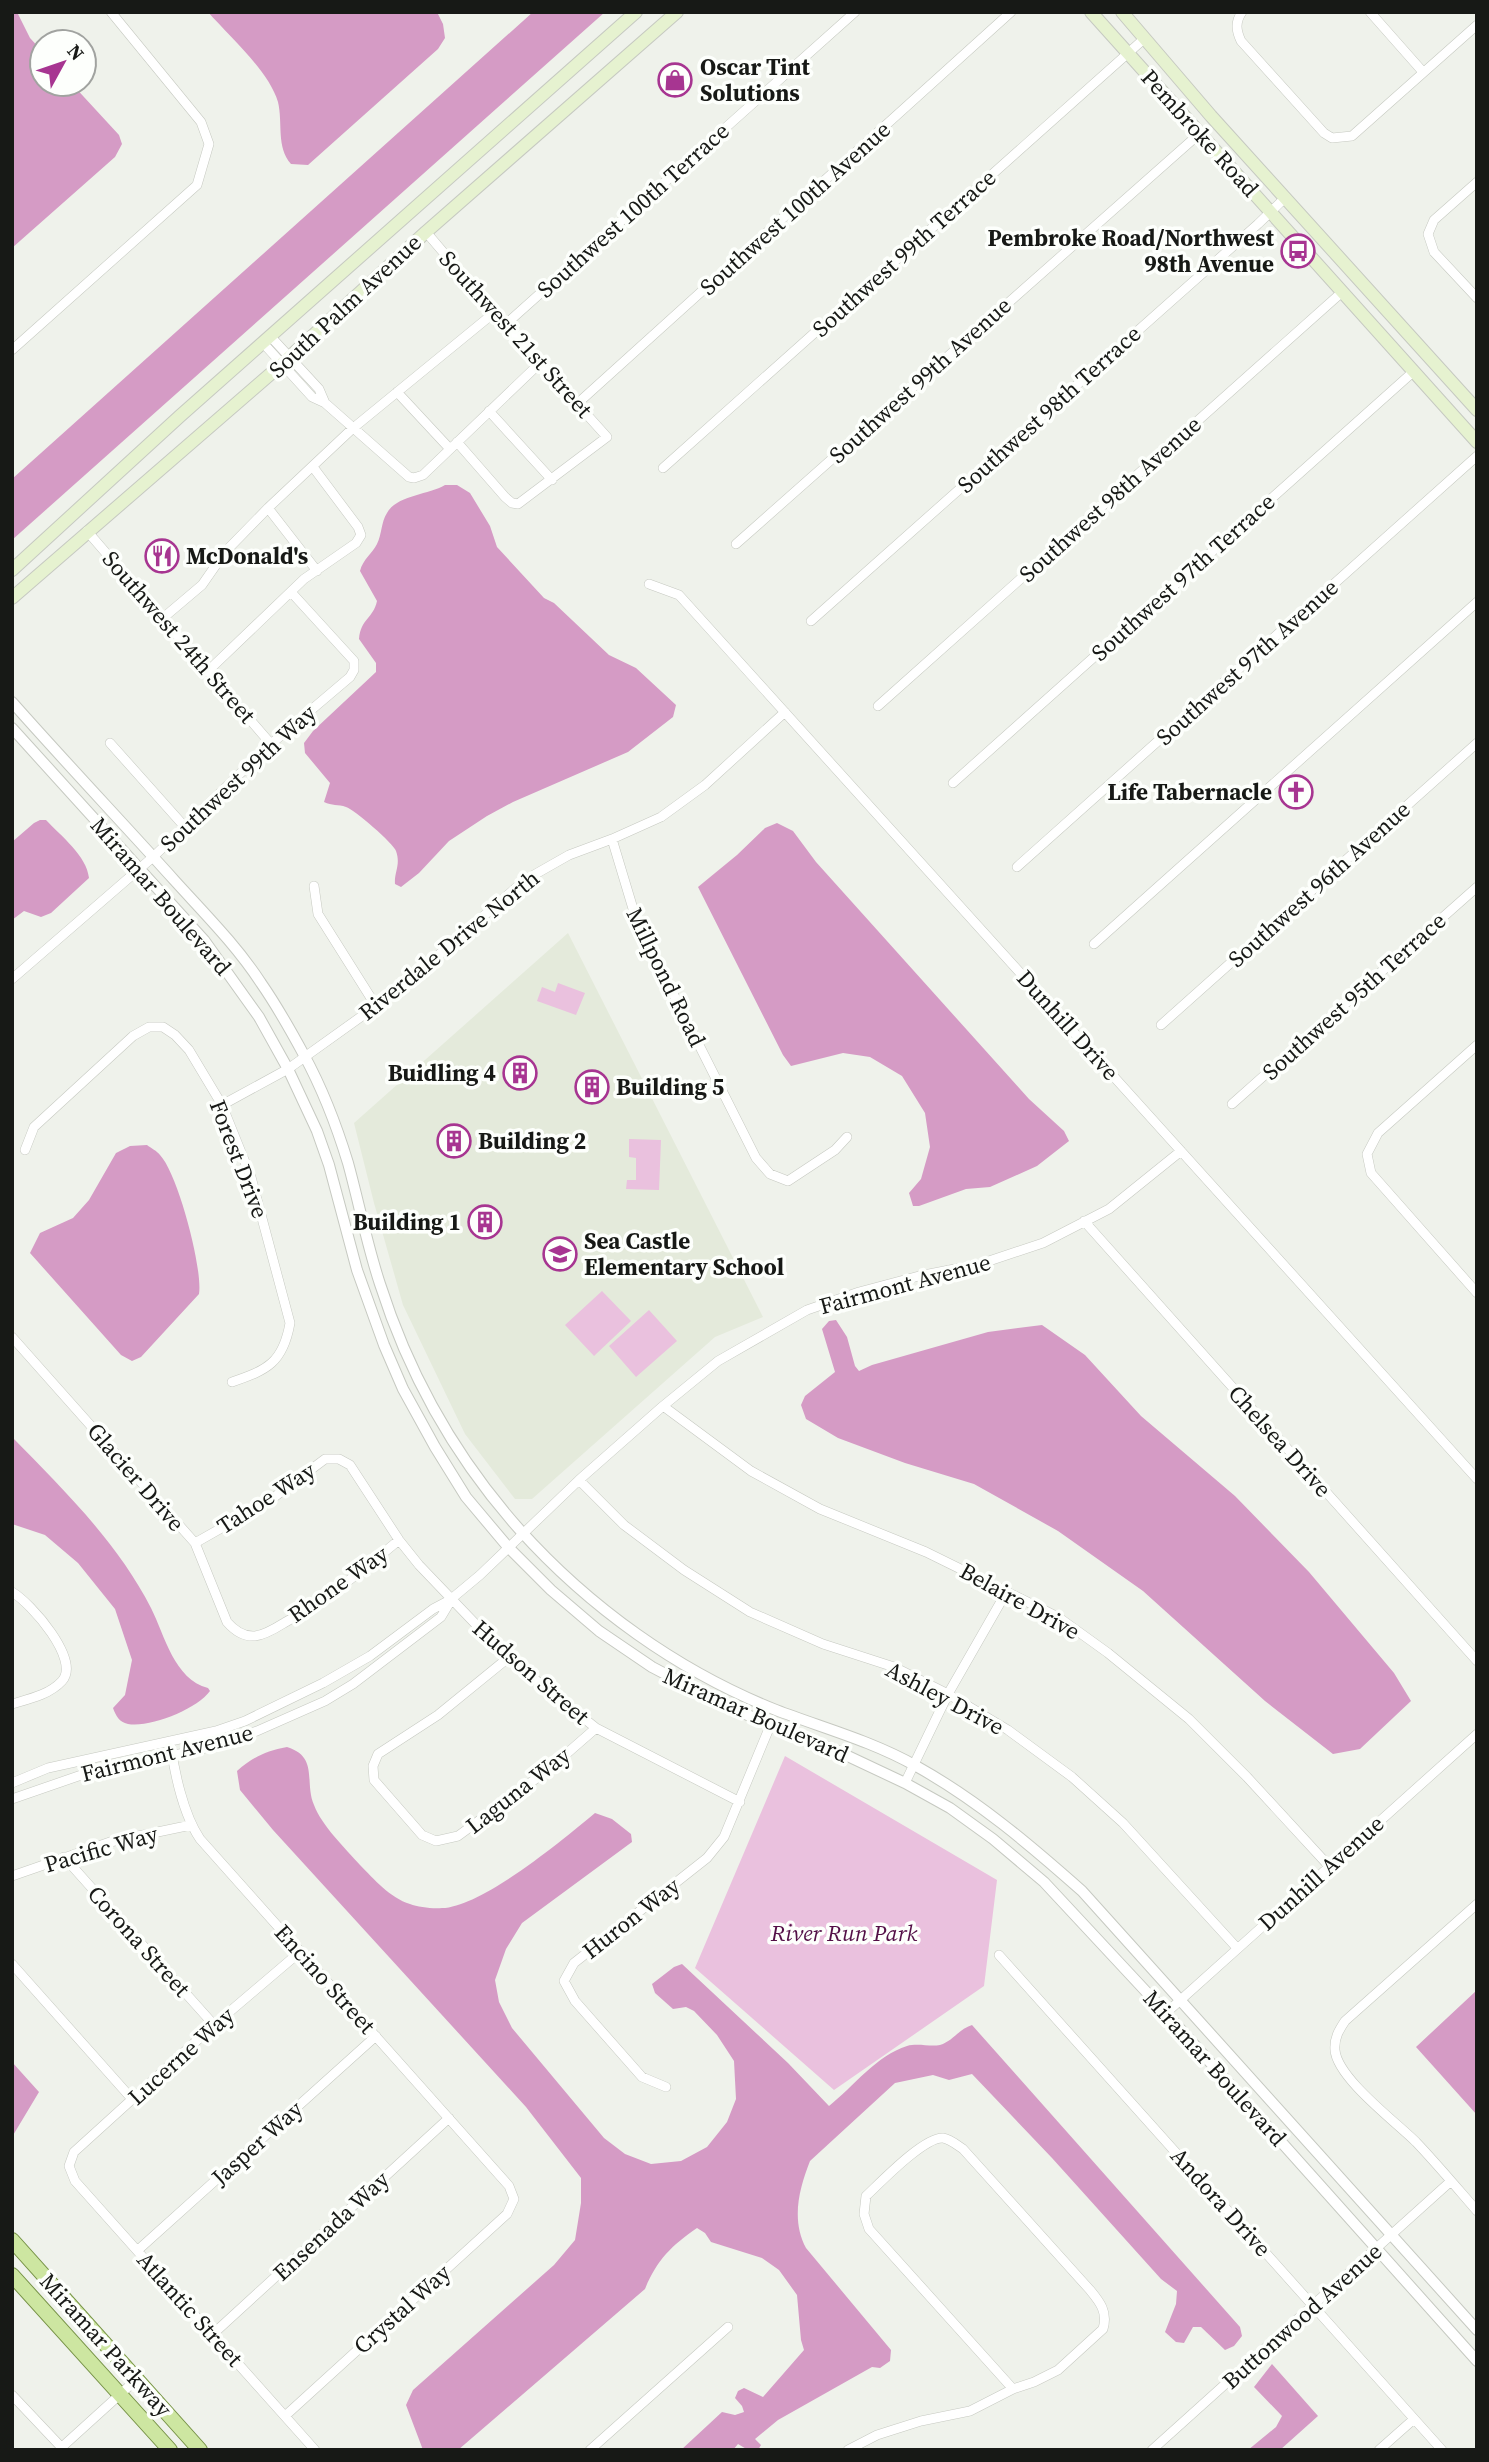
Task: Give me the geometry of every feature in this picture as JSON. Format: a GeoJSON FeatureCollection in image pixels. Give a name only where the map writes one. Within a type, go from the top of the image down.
{"type":"FeatureCollection","features":[{"type":"Feature","properties":{"kind":"main road","name":"South Palm Avenue"},"geometry":{"type":"LineString","coordinates":[[12,570],[636,12]]}},
{"type":"Feature","properties":{"kind":"main road","name":"South Palm Avenue"},"geometry":{"type":"LineString","coordinates":[[12,598],[286,361],[426,232],[677,12]]}},
{"type":"Feature","properties":{"kind":"main road","name":"Pembroke Road"},"geometry":{"type":"LineString","coordinates":[[1091,12],[1477,442]]}},
{"type":"Feature","properties":{"kind":"main road","name":"Pembroke Road"},"geometry":{"type":"LineString","coordinates":[[1122,12],[1211,116],[1477,410]]}},
{"type":"Feature","properties":{"kind":"main road","name":"Miramar Parkway"},"geometry":{"type":"LineString","coordinates":[[12,2240],[200,2450]]}},
{"type":"Feature","properties":{"kind":"main road","name":"Miramar Parkway"},"geometry":{"type":"LineString","coordinates":[[12,2275],[170,2450]]}},
{"type":"Feature","properties":{"kind":"street"},"geometry":{"type":"LineString","coordinates":[[12,350],[197,185],[209,144],[201,122],[111,12]]}},
{"type":"Feature","properties":{"kind":"street","name":"Southwest 100th Terrace"},"geometry":{"type":"LineString","coordinates":[[506,324],[855,12]]}},
{"type":"Feature","properties":{"kind":"street","name":"Southwest 100th Avenue"},"geometry":{"type":"LineString","coordinates":[[578,404],[1012,12]]}},
{"type":"Feature","properties":{"kind":"street"},"geometry":{"type":"LineString","coordinates":[[1241,12],[1237,18],[1236,30],[1241,41],[1324,133],[1332,138],[1352,136],[1477,24]]}},
{"type":"Feature","properties":{"kind":"street"},"geometry":{"type":"LineString","coordinates":[[1370,12],[1423,72]]}},
{"type":"Feature","properties":{"kind":"street","name":"Southwest 99th Terrace"},"geometry":{"type":"LineString","coordinates":[[663,468],[1145,38]]}},
{"type":"Feature","properties":{"kind":"street","name":"Southwest 99th Avenue"},"geometry":{"type":"LineString","coordinates":[[736,544],[1199,134]]}},
{"type":"Feature","properties":{"kind":"street"},"geometry":{"type":"LineString","coordinates":[[1477,182],[1434,220],[1427,234],[1434,252],[1477,298]]}},
{"type":"Feature","properties":{"kind":"street","name":"Southwest 98th Terrace"},"geometry":{"type":"LineString","coordinates":[[811,621],[1286,197]]}},
{"type":"Feature","properties":{"kind":"street","name":"Southwest 21st Street"},"geometry":{"type":"LineString","coordinates":[[426,232],[607,437],[552,480]]}},
{"type":"Feature","properties":{"kind":"street","name":"Southwest 98th Avenue"},"geometry":{"type":"LineString","coordinates":[[878,706],[1341,292]]}},
{"type":"Feature","properties":{"kind":"street"},"geometry":{"type":"LineString","coordinates":[[163,618],[202,585],[225,552],[352,429],[495,312]]}},
{"type":"Feature","properties":{"kind":"street"},"geometry":{"type":"LineString","coordinates":[[267,340],[286,361],[319,389],[325,403],[352,429],[409,477],[414,478],[423,475],[541,362]]}},
{"type":"Feature","properties":{"kind":"street","name":"Southwest 97th Terrace"},"geometry":{"type":"LineString","coordinates":[[953,783],[1413,372]]}},
{"type":"Feature","properties":{"kind":"street"},"geometry":{"type":"LineString","coordinates":[[397,392],[505,497],[518,504],[552,480],[489,411]]}},
{"type":"Feature","properties":{"kind":"street","name":"Southwest 97th Avenue"},"geometry":{"type":"LineString","coordinates":[[1017,867],[1477,456]]}},
{"type":"Feature","properties":{"kind":"street"},"geometry":{"type":"LineString","coordinates":[[209,670],[290,592],[356,543],[360,535],[358,527],[313,467]]}},
{"type":"Feature","properties":{"kind":"street"},"geometry":{"type":"LineString","coordinates":[[268,508],[317,571]]}},
{"type":"Feature","properties":{"kind":"street","name":"Southwest 24th Street"},"geometry":{"type":"LineString","coordinates":[[87,531],[271,744]]}},
{"type":"Feature","properties":{"kind":"street","name":"Dunhill Drive"},"geometry":{"type":"LineString","coordinates":[[649,584],[678,595],[1477,1479]]}},
{"type":"Feature","properties":{"kind":"street","name":"Southwest 99th Way"},"geometry":{"type":"LineString","coordinates":[[14,975],[153,857],[271,744],[350,677],[354,670],[354,661],[290,592]]}},
{"type":"Feature","properties":{"kind":"street"},"geometry":{"type":"LineString","coordinates":[[1094,944],[1477,601]]}},
{"type":"Feature","properties":{"kind":"street","name":"Miramar Boulevard"},"geometry":{"type":"LineString","coordinates":[[12,702],[219,929],[262,984],[305,1057],[347,1160],[379,1283],[414,1373],[460,1453],[485,1489],[523,1533],[577,1587],[660,1650],[776,1710],[817,1723],[914,1764],[992,1815],[1082,1891],[1477,2330]]}},
{"type":"Feature","properties":{"kind":"street","name":"Riverdale Drive North"},"geometry":{"type":"LineString","coordinates":[[222,1105],[288,1069],[376,1006],[525,880],[569,855],[661,817],[705,785],[785,712]]}},
{"type":"Feature","properties":{"kind":"street","name":"Miramar Boulevard"},"geometry":{"type":"LineString","coordinates":[[12,728],[219,959],[259,1017],[288,1069],[321,1142],[357,1270],[402,1389],[466,1497],[508,1547],[551,1590],[610,1638],[687,1688],[770,1726],[835,1750],[905,1783],[950,1808],[1044,1882],[1166,2013],[1477,2361]]}},
{"type":"Feature","properties":{"kind":"street"},"geometry":{"type":"LineString","coordinates":[[110,743],[184,826]]}},
{"type":"Feature","properties":{"kind":"street","name":"Southwest 96th Avenue"},"geometry":{"type":"LineString","coordinates":[[1161,1025],[1477,743]]}},
{"type":"Feature","properties":{"kind":"street","name":"Millpond Road"},"geometry":{"type":"LineString","coordinates":[[612,839],[637,922],[756,1158],[770,1174],[788,1181],[835,1150],[847,1137]]}},
{"type":"Feature","properties":{"kind":"street"},"geometry":{"type":"LineString","coordinates":[[314,886],[318,914],[376,1006]]}},
{"type":"Feature","properties":{"kind":"street","name":"Southwest 95th Terrace"},"geometry":{"type":"LineString","coordinates":[[1232,1104],[1477,887]]}},
{"type":"Feature","properties":{"kind":"street","name":"Forest Drive"},"geometry":{"type":"LineString","coordinates":[[25,1150],[34,1127],[133,1036],[149,1027],[163,1027],[189,1050],[222,1105],[251,1177],[290,1323],[286,1343],[276,1360],[261,1372],[232,1382]]}},
{"type":"Feature","properties":{"kind":"street"},"geometry":{"type":"LineString","coordinates":[[1477,1045],[1378,1133],[1367,1154],[1371,1173],[1477,1293]]}},
{"type":"Feature","properties":{"kind":"street","name":"Fairmont Avenue"},"geometry":{"type":"LineString","coordinates":[[12,1783],[48,1768],[216,1731],[245,1721],[323,1683],[370,1656],[433,1609],[450,1600],[480,1575],[579,1480],[718,1361],[807,1310],[859,1292],[1011,1255],[1043,1243],[1109,1209],[1181,1151]]}},
{"type":"Feature","properties":{"kind":"street","name":"Chelsea Drive"},"geometry":{"type":"LineString","coordinates":[[1084,1222],[1477,1661]]}},
{"type":"Feature","properties":{"kind":"street","name":"Glacier Drive"},"geometry":{"type":"LineString","coordinates":[[12,1337],[194,1543],[227,1622],[236,1632]]}},
{"type":"Feature","properties":{"kind":"street","name":"Belaire Drive"},"geometry":{"type":"LineString","coordinates":[[663,1406],[751,1471],[820,1509],[926,1552],[1058,1617],[1108,1653],[1189,1719],[1328,1865]]}},
{"type":"Feature","properties":{"kind":"street","name":"Tahoe Way"},"geometry":{"type":"LineString","coordinates":[[194,1543],[269,1501],[325,1459],[339,1459]]}},
{"type":"Feature","properties":{"kind":"street","name":"Hudson Street"},"geometry":{"type":"LineString","coordinates":[[339,1459],[350,1465],[399,1541],[450,1600],[508,1658],[596,1728],[740,1802]]}},
{"type":"Feature","properties":{"kind":"street","name":"Ashley Drive"},"geometry":{"type":"LineString","coordinates":[[579,1480],[624,1525],[684,1570],[750,1612],[823,1644],[894,1667],[948,1694],[1008,1730],[1092,1795],[1123,1823],[1237,1948]]}},
{"type":"Feature","properties":{"kind":"street","name":"Rhone Way"},"geometry":{"type":"LineString","coordinates":[[236,1632],[254,1636],[271,1630],[311,1608],[399,1541]]}},
{"type":"Feature","properties":{"kind":"street"},"geometry":{"type":"LineString","coordinates":[[905,1783],[948,1694],[1007,1591]]}},
{"type":"Feature","properties":{"kind":"street"},"geometry":{"type":"LineString","coordinates":[[12,1592],[21,1597],[56,1639],[67,1669],[64,1680],[49,1692],[12,1704]]}},
{"type":"Feature","properties":{"kind":"street","name":"Fairmont Avenue"},"geometry":{"type":"LineString","coordinates":[[12,1798],[90,1772],[231,1741],[325,1701],[353,1684],[441,1617],[450,1600]]}},
{"type":"Feature","properties":{"kind":"street","name":"Laguna Way"},"geometry":{"type":"LineString","coordinates":[[508,1658],[438,1715],[377,1754],[373,1766],[374,1780],[422,1835],[436,1841],[458,1836],[549,1769],[596,1728]]}},
{"type":"Feature","properties":{"kind":"street","name":"Huron Way"},"geometry":{"type":"LineString","coordinates":[[666,2087],[642,2077],[575,2001],[564,1981],[574,1963],[707,1857],[724,1837],[770,1726]]}},
{"type":"Feature","properties":{"kind":"street","name":"Dunhill Avenue"},"geometry":{"type":"LineString","coordinates":[[1166,2013],[1477,1734]]}},
{"type":"Feature","properties":{"kind":"street","name":"Encino Street"},"geometry":{"type":"LineString","coordinates":[[170,1741],[191,1825],[200,1839],[509,2186],[514,2199]]}},
{"type":"Feature","properties":{"kind":"street","name":"Pacific Way"},"geometry":{"type":"LineString","coordinates":[[12,1876],[110,1842],[191,1825]]}},
{"type":"Feature","properties":{"kind":"street","name":"Corona Street"},"geometry":{"type":"LineString","coordinates":[[64,1857],[214,2025]]}},
{"type":"Feature","properties":{"kind":"street"},"geometry":{"type":"LineString","coordinates":[[1477,1904],[1345,2021],[1336,2034],[1335,2052],[1343,2070],[1375,2105],[1415,2141],[1477,2211]]}},
{"type":"Feature","properties":{"kind":"street","name":"Lucerne Way"},"geometry":{"type":"LineString","coordinates":[[69,2166],[74,2152],[300,1951]]}},
{"type":"Feature","properties":{"kind":"street","name":"Andora Drive"},"geometry":{"type":"LineString","coordinates":[[999,1955],[1442,2450]]}},
{"type":"Feature","properties":{"kind":"street"},"geometry":{"type":"LineString","coordinates":[[12,1964],[132,2099]]}},
{"type":"Feature","properties":{"kind":"street","name":"Jasper Way"},"geometry":{"type":"LineString","coordinates":[[138,2250],[376,2036]]}},
{"type":"Feature","properties":{"kind":"street","name":"Ensenada Way"},"geometry":{"type":"LineString","coordinates":[[213,2334],[449,2118]]}},
{"type":"Feature","properties":{"kind":"street"},"geometry":{"type":"LineString","coordinates":[[848,2450],[877,2435],[921,2421],[970,2411],[1058,2370],[1102,2329],[1105,2321],[1103,2306],[1087,2286],[963,2149],[947,2139],[939,2138],[925,2144],[866,2196],[863,2204],[869,2228],[1013,2389]]}},
{"type":"Feature","properties":{"kind":"street","name":"Atlantic Street"},"geometry":{"type":"LineString","coordinates":[[69,2166],[75,2181],[315,2450]]}},
{"type":"Feature","properties":{"kind":"street","name":"Buttonwood Avenue"},"geometry":{"type":"LineString","coordinates":[[1152,2450],[1451,2181]]}},
{"type":"Feature","properties":{"kind":"street","name":"Crystal Way"},"geometry":{"type":"LineString","coordinates":[[285,2416],[506,2214],[514,2199]]}},
{"type":"Feature","properties":{"kind":"street"},"geometry":{"type":"LineString","coordinates":[[590,2450],[729,2327]]}},
{"type":"Feature","properties":{"kind":"street"},"geometry":{"type":"LineString","coordinates":[[12,2395],[63,2449],[137,2379]]}},
{"type":"Feature","properties":{"kind":"street"},"geometry":{"type":"LineString","coordinates":[[1379,2450],[1414,2418]]}},
{"type":"Feature","properties":{"kind":"shaded area"},"geometry":{"type":"Polygon","coordinates":[[[12,12],[17,12],[28,34],[28,98],[85,98],[119,135],[122,144],[115,157],[12,248],[12,12]]]}},
{"type":"Feature","properties":{"kind":"shaded area"},"geometry":{"type":"Polygon","coordinates":[[[208,12],[437,12],[443,24],[445,38],[438,49],[308,165],[291,164],[283,150],[278,102],[273,90],[257,66],[208,12]]]}},
{"type":"Feature","properties":{"kind":"shaded area"},"geometry":{"type":"Polygon","coordinates":[[[533,12],[605,12],[12,540],[12,479],[533,12]]]}},
{"type":"Feature","properties":{"kind":"shaded area"},"geometry":{"type":"Polygon","coordinates":[[[445,485],[457,485],[470,493],[490,526],[497,547],[544,598],[554,603],[609,655],[636,668],[676,705],[673,717],[628,752],[487,816],[449,841],[419,873],[401,887],[395,884],[398,864],[396,851],[388,841],[350,809],[324,802],[330,783],[305,753],[304,743],[313,731],[376,672],[376,663],[359,639],[362,627],[377,601],[360,571],[377,544],[385,517],[398,502],[445,485]]]}},
{"type":"Feature","properties":{"kind":"shaded area"},"geometry":{"type":"Polygon","coordinates":[[[40,820],[46,820],[72,847],[84,862],[89,878],[51,913],[41,917],[24,911],[12,920],[12,842],[40,820]]]}},
{"type":"Feature","properties":{"kind":"shaded area"},"geometry":{"type":"Polygon","coordinates":[[[777,823],[793,831],[816,862],[1029,1099],[1064,1131],[1069,1141],[1037,1166],[990,1187],[966,1189],[913,1206],[909,1193],[921,1179],[930,1147],[925,1113],[902,1076],[870,1057],[843,1053],[791,1066],[698,887],[765,828],[777,823]]]}},
{"type":"Feature","properties":{"kind":"shaded area","name":"Sea Castle Elementary School"},"geometry":{"type":"Polygon","coordinates":[[[568,933],[763,1317],[715,1337],[532,1499],[515,1499],[465,1434],[403,1305],[354,1123],[568,933]]]}},
{"type":"Feature","properties":{"kind":"shaded area"},"geometry":{"type":"Polygon","coordinates":[[[147,1145],[159,1154],[167,1165],[181,1201],[197,1264],[199,1294],[141,1357],[132,1361],[121,1355],[30,1253],[40,1233],[73,1218],[89,1200],[116,1153],[130,1146],[147,1145]]]}},
{"type":"Feature","properties":{"kind":"shaded area"},"geometry":{"type":"Polygon","coordinates":[[[836,1320],[847,1337],[855,1366],[859,1371],[988,1332],[1042,1325],[1085,1355],[1141,1416],[1235,1496],[1309,1572],[1394,1673],[1411,1701],[1360,1749],[1333,1754],[1265,1701],[1143,1591],[1058,1531],[974,1484],[905,1463],[838,1438],[806,1419],[801,1405],[805,1396],[835,1372],[822,1329],[829,1321],[836,1320]]]}},
{"type":"Feature","properties":{"kind":"shaded area"},"geometry":{"type":"Polygon","coordinates":[[[12,1437],[88,1518],[123,1561],[151,1608],[179,1666],[187,1676],[210,1691],[204,1698],[172,1716],[148,1723],[128,1724],[117,1716],[113,1708],[125,1695],[132,1660],[115,1609],[78,1563],[45,1535],[12,1524],[12,1437]]]}},
{"type":"Feature","properties":{"kind":"shaded area"},"geometry":{"type":"Polygon","coordinates":[[[287,1747],[297,1751],[307,1764],[311,1796],[328,1829],[383,1888],[413,1905],[442,1908],[459,1905],[478,1896],[522,1870],[595,1813],[612,1819],[631,1834],[632,1842],[522,1923],[506,1949],[495,1980],[499,2002],[512,2028],[604,2138],[625,2154],[651,2164],[681,2161],[707,2147],[727,2122],[736,2099],[734,2061],[717,2035],[694,2011],[686,2007],[673,2009],[655,1993],[652,1984],[682,1964],[788,2063],[829,2106],[875,2064],[896,2050],[911,2045],[940,2045],[972,2025],[1240,2327],[1242,2336],[1234,2346],[1225,2350],[1201,2327],[1193,2327],[1184,2343],[1176,2342],[1165,2332],[1176,2304],[1177,2291],[1161,2279],[972,2074],[949,2080],[933,2075],[895,2083],[810,2161],[798,2205],[799,2227],[806,2248],[891,2350],[890,2361],[880,2368],[872,2367],[778,2420],[755,2439],[761,2445],[758,2450],[748,2450],[738,2444],[733,2450],[681,2450],[722,2412],[735,2415],[744,2412],[735,2398],[738,2391],[744,2388],[763,2397],[804,2350],[797,2295],[779,2270],[762,2258],[711,2242],[705,2233],[697,2228],[666,2254],[645,2289],[458,2450],[423,2450],[406,2405],[413,2390],[554,2265],[575,2240],[581,2203],[581,2178],[526,2107],[273,1830],[240,1790],[237,1771],[260,1755],[287,1747]]]}},
{"type":"Feature","properties":{"kind":"shaded area"},"geometry":{"type":"Polygon","coordinates":[[[1477,1990],[1477,2115],[1416,2047],[1477,1990]]]}},
{"type":"Feature","properties":{"kind":"shaded area"},"geometry":{"type":"Polygon","coordinates":[[[12,2062],[39,2092],[12,2137],[12,2062]]]}},
{"type":"Feature","properties":{"kind":"shaded area"},"geometry":{"type":"Polygon","coordinates":[[[1272,2364],[1318,2416],[1280,2450],[1248,2450],[1276,2427],[1282,2416],[1254,2387],[1272,2364]]]}},
{"type":"Feature","properties":{"kind":"green space"},"geometry":{"type":"Polygon","coordinates":[[[558,983],[585,993],[576,1015],[537,1001],[542,987],[555,992],[558,983]]]}},
{"type":"Feature","properties":{"kind":"green space"},"geometry":{"type":"Polygon","coordinates":[[[629,1139],[661,1140],[659,1190],[626,1189],[627,1180],[636,1180],[636,1158],[629,1157],[629,1139]]]}},
{"type":"Feature","properties":{"kind":"green space"},"geometry":{"type":"Polygon","coordinates":[[[602,1291],[631,1321],[594,1356],[565,1325],[602,1291]]]}},
{"type":"Feature","properties":{"kind":"green space"},"geometry":{"type":"Polygon","coordinates":[[[649,1310],[677,1341],[636,1377],[609,1346],[649,1310]]]}},
{"type":"Feature","properties":{"kind":"green space","name":"River Run Park"},"geometry":{"type":"Polygon","coordinates":[[[785,1756],[997,1880],[984,1986],[834,2090],[695,1968],[785,1756]]]}},
{"type":"Feature","properties":{"kind":"place","name":"Oscar Tint Solutions"},"geometry":{"type":"Point","coordinates":[675,80]}},
{"type":"Feature","properties":{"kind":"place","name":"Pembroke Road/Northwest 98th Avenue"},"geometry":{"type":"Point","coordinates":[1298,251]}},
{"type":"Feature","properties":{"kind":"place","name":"McDonald's"},"geometry":{"type":"Point","coordinates":[162,556]}},
{"type":"Feature","properties":{"kind":"place","name":"Life Tabernacle"},"geometry":{"type":"Point","coordinates":[1296,792]}},
{"type":"Feature","properties":{"kind":"place","name":"Buidling 4"},"geometry":{"type":"Point","coordinates":[520,1073]}},
{"type":"Feature","properties":{"kind":"place","name":"Building 5"},"geometry":{"type":"Point","coordinates":[592,1087]}},
{"type":"Feature","properties":{"kind":"place","name":"Building 2"},"geometry":{"type":"Point","coordinates":[454,1141]}},
{"type":"Feature","properties":{"kind":"place","name":"Building 1"},"geometry":{"type":"Point","coordinates":[485,1222]}},
{"type":"Feature","properties":{"kind":"place","name":"Sea Castle Elementary School"},"geometry":{"type":"Point","coordinates":[560,1254]}}]}
